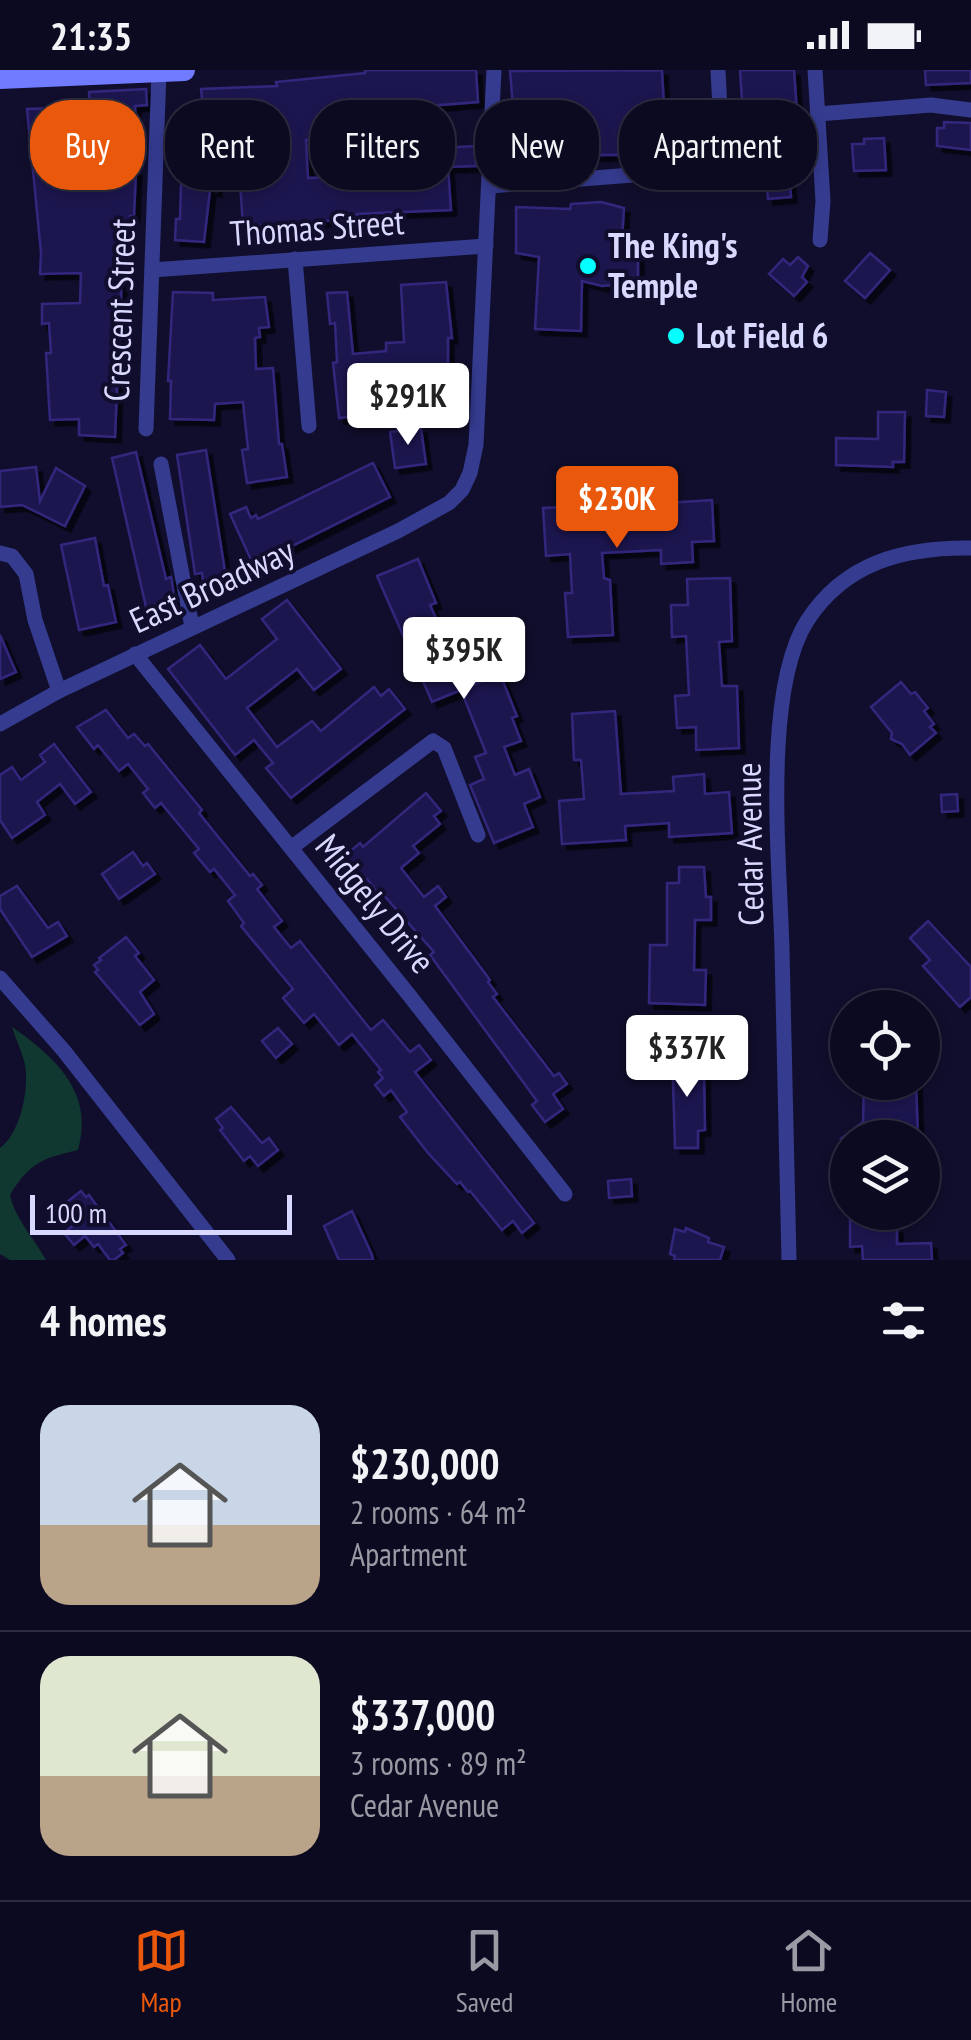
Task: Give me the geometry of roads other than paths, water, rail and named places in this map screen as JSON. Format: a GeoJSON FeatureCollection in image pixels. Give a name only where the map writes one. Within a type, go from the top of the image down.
{"type":"FeatureCollection","features":[{"type":"Feature","properties":{"kind":"main road"},"geometry":{"type":"LineString","coordinates":[[0,78],[91,71],[184,70]]}},
{"type":"Feature","properties":{"kind":"street"},"geometry":{"type":"LineString","coordinates":[[493,100],[494,70]]}},
{"type":"Feature","properties":{"kind":"street"},"geometry":{"type":"LineString","coordinates":[[599,178],[723,168],[718,70]]}},
{"type":"Feature","properties":{"kind":"street"},"geometry":{"type":"LineString","coordinates":[[815,70],[823,201],[820,240]]}},
{"type":"Feature","properties":{"kind":"street","name":"Crescent Street"},"geometry":{"type":"LineString","coordinates":[[146,430],[159,72]]}},
{"type":"Feature","properties":{"kind":"street"},"geometry":{"type":"LineString","coordinates":[[818,114],[930,105],[971,110]]}},
{"type":"Feature","properties":{"kind":"street"},"geometry":{"type":"LineString","coordinates":[[486,246],[490,190]]}},
{"type":"Feature","properties":{"kind":"street","name":"Thomas Street"},"geometry":{"type":"LineString","coordinates":[[152,270],[486,246]]}},
{"type":"Feature","properties":{"kind":"street","name":"East Broadway"},"geometry":{"type":"LineString","coordinates":[[0,724],[135,654],[369,545],[449,503],[470,474],[476,445],[486,246]]}},
{"type":"Feature","properties":{"kind":"street"},"geometry":{"type":"LineString","coordinates":[[295,260],[310,426]]}},
{"type":"Feature","properties":{"kind":"street"},"geometry":{"type":"LineString","coordinates":[[161,464],[192,626]]}},
{"type":"Feature","properties":{"kind":"street","name":"Cedar Avenue"},"geometry":{"type":"LineString","coordinates":[[789,1260],[778,792],[780,708],[793,649],[807,620],[853,573],[888,556],[971,548]]}},
{"type":"Feature","properties":{"kind":"street"},"geometry":{"type":"LineString","coordinates":[[0,553],[12,556],[26,574],[34,620],[59,692]]}},
{"type":"Feature","properties":{"kind":"street","name":"Midgely Drive"},"geometry":{"type":"LineString","coordinates":[[135,654],[564,1194]]}},
{"type":"Feature","properties":{"kind":"street"},"geometry":{"type":"LineString","coordinates":[[291,848],[427,743],[438,742],[444,748],[478,835]]}},
{"type":"Feature","properties":{"kind":"street"},"geometry":{"type":"LineString","coordinates":[[0,978],[64,1051],[228,1260]]}},
{"type":"Feature","properties":{"kind":"place","name":"The King's Temple"},"geometry":{"type":"Point","coordinates":[588,266]}},
{"type":"Feature","properties":{"kind":"place","name":"Lot Field 6"},"geometry":{"type":"Point","coordinates":[676,336]}}]}
